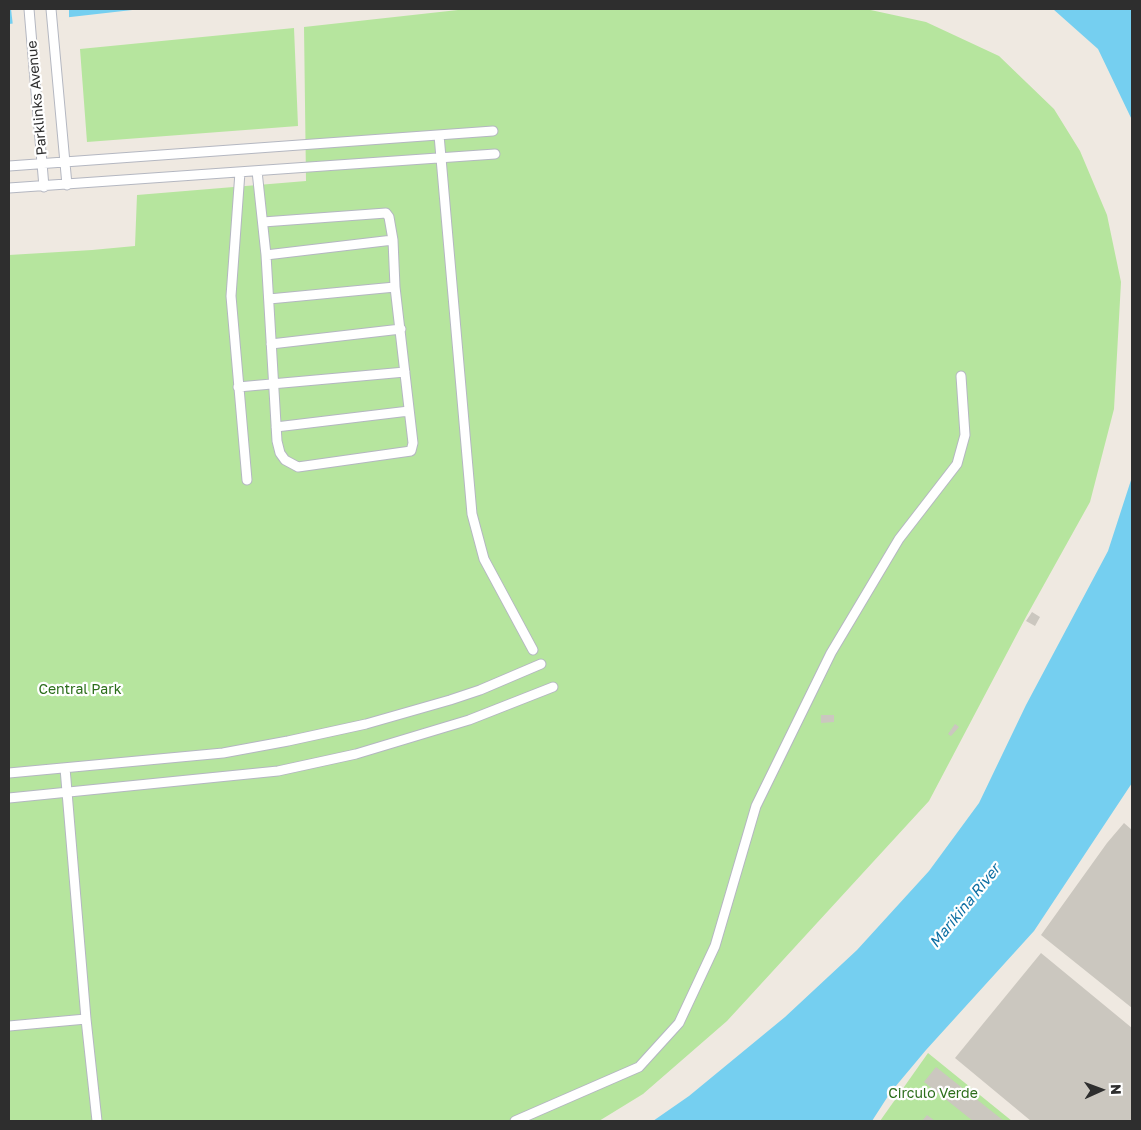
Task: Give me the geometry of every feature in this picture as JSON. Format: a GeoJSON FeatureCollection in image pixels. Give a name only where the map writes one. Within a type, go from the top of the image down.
{"type":"FeatureCollection","features":[{"type":"Feature","properties":{"kind":"lane","name":"Parklinks Avenue"},"geometry":{"type":"LineString","coordinates":[[29,9],[44,186]]}},
{"type":"Feature","properties":{"kind":"lane","name":"Parklinks Avenue"},"geometry":{"type":"LineString","coordinates":[[51,9],[67,185]]}},
{"type":"Feature","properties":{"kind":"lane"},"geometry":{"type":"LineString","coordinates":[[9,166],[493,131]]}},
{"type":"Feature","properties":{"kind":"lane"},"geometry":{"type":"LineString","coordinates":[[439,135],[472,514],[484,559],[533,650]]}},
{"type":"Feature","properties":{"kind":"lane"},"geometry":{"type":"LineString","coordinates":[[9,188],[495,154]]}},
{"type":"Feature","properties":{"kind":"lane"},"geometry":{"type":"LineString","coordinates":[[257,171],[266,255],[276,427],[280,453],[285,460],[298,467],[411,451],[413,443],[395,288],[393,240],[389,217],[386,213],[263,222]]}},
{"type":"Feature","properties":{"kind":"lane"},"geometry":{"type":"LineString","coordinates":[[240,172],[231,296],[247,480]]}},
{"type":"Feature","properties":{"kind":"lane"},"geometry":{"type":"LineString","coordinates":[[266,255],[393,240]]}},
{"type":"Feature","properties":{"kind":"lane"},"geometry":{"type":"LineString","coordinates":[[269,299],[395,288]]}},
{"type":"Feature","properties":{"kind":"lane"},"geometry":{"type":"LineString","coordinates":[[271,344],[400,329]]}},
{"type":"Feature","properties":{"kind":"lane"},"geometry":{"type":"LineString","coordinates":[[238,387],[405,372]]}},
{"type":"Feature","properties":{"kind":"lane"},"geometry":{"type":"LineString","coordinates":[[515,1121],[639,1067],[679,1023],[715,946],[756,806],[831,653],[899,539],[957,464],[965,435],[961,376]]}},
{"type":"Feature","properties":{"kind":"lane"},"geometry":{"type":"LineString","coordinates":[[276,427],[409,411]]}},
{"type":"Feature","properties":{"kind":"lane"},"geometry":{"type":"LineString","coordinates":[[9,773],[223,753],[328,733],[366,724],[480,690],[541,664]]}},
{"type":"Feature","properties":{"kind":"lane"},"geometry":{"type":"LineString","coordinates":[[9,798],[278,771],[356,754],[469,720],[553,687]]}},
{"type":"Feature","properties":{"kind":"lane"},"geometry":{"type":"LineString","coordinates":[[65,768],[86,1019],[97,1121]]}},
{"type":"Feature","properties":{"kind":"lane"},"geometry":{"type":"LineString","coordinates":[[9,1026],[86,1019]]}},
{"type":"Feature","properties":{"kind":"green space","name":"Central Park"},"geometry":{"type":"Polygon","coordinates":[[[467,9],[866,9],[926,22],[999,56],[1054,109],[1080,151],[1107,215],[1121,282],[1114,409],[1090,502],[1026,617],[929,801],[727,1021],[643,1094],[599,1121],[9,1121],[9,255],[135,246],[137,195],[306,181],[304,27],[467,9]]]}},
{"type":"Feature","properties":{"kind":"green space"},"geometry":{"type":"Polygon","coordinates":[[[294,28],[298,126],[87,142],[80,49],[294,28]]]}},
{"type":"Feature","properties":{"kind":"green space","name":"Circulo Verde"},"geometry":{"type":"Polygon","coordinates":[[[928,1053],[1012,1121],[880,1121],[928,1053]]]}},
{"type":"Feature","properties":{"kind":"water"},"geometry":{"type":"Polygon","coordinates":[[[9,9],[141,9],[9,24],[9,9]]]}},
{"type":"Feature","properties":{"kind":"water"},"geometry":{"type":"Polygon","coordinates":[[[1053,9],[1132,9],[1132,120],[1098,49],[1053,9]]]}},
{"type":"Feature","properties":{"kind":"water","name":"Marikina River"},"geometry":{"type":"Polygon","coordinates":[[[1132,477],[1132,783],[1034,931],[926,1050],[890,1093],[872,1121],[653,1121],[689,1096],[785,1017],[857,950],[929,871],[979,803],[1026,705],[1108,551],[1132,477]]]}},
{"type":"Feature","properties":{"kind":"pier"},"geometry":{"type":"Polygon","coordinates":[[[11,9],[69,9],[69,20],[13,26],[11,9]]]}},
{"type":"Feature","properties":{"kind":"building"},"geometry":{"type":"Polygon","coordinates":[[[1032,612],[1040,617],[1035,626],[1026,621],[1032,612]]]}},
{"type":"Feature","properties":{"kind":"building"},"geometry":{"type":"Polygon","coordinates":[[[821,715],[834,715],[834,722],[821,723],[821,715]]]}},
{"type":"Feature","properties":{"kind":"building"},"geometry":{"type":"Polygon","coordinates":[[[955,724],[959,727],[951,736],[948,734],[955,724]]]}},
{"type":"Feature","properties":{"kind":"building"},"geometry":{"type":"Polygon","coordinates":[[[1124,823],[1132,830],[1132,1008],[1041,935],[1107,843],[1124,823]]]}},
{"type":"Feature","properties":{"kind":"building"},"geometry":{"type":"Polygon","coordinates":[[[1041,953],[1132,1028],[1132,1121],[1031,1121],[955,1058],[1041,953]]]}},
{"type":"Feature","properties":{"kind":"building"},"geometry":{"type":"Polygon","coordinates":[[[936,1067],[1004,1121],[973,1121],[924,1082],[936,1067]]]}},
{"type":"Feature","properties":{"kind":"building"},"geometry":{"type":"Polygon","coordinates":[[[927,1115],[935,1121],[922,1121],[927,1115]]]}}]}
